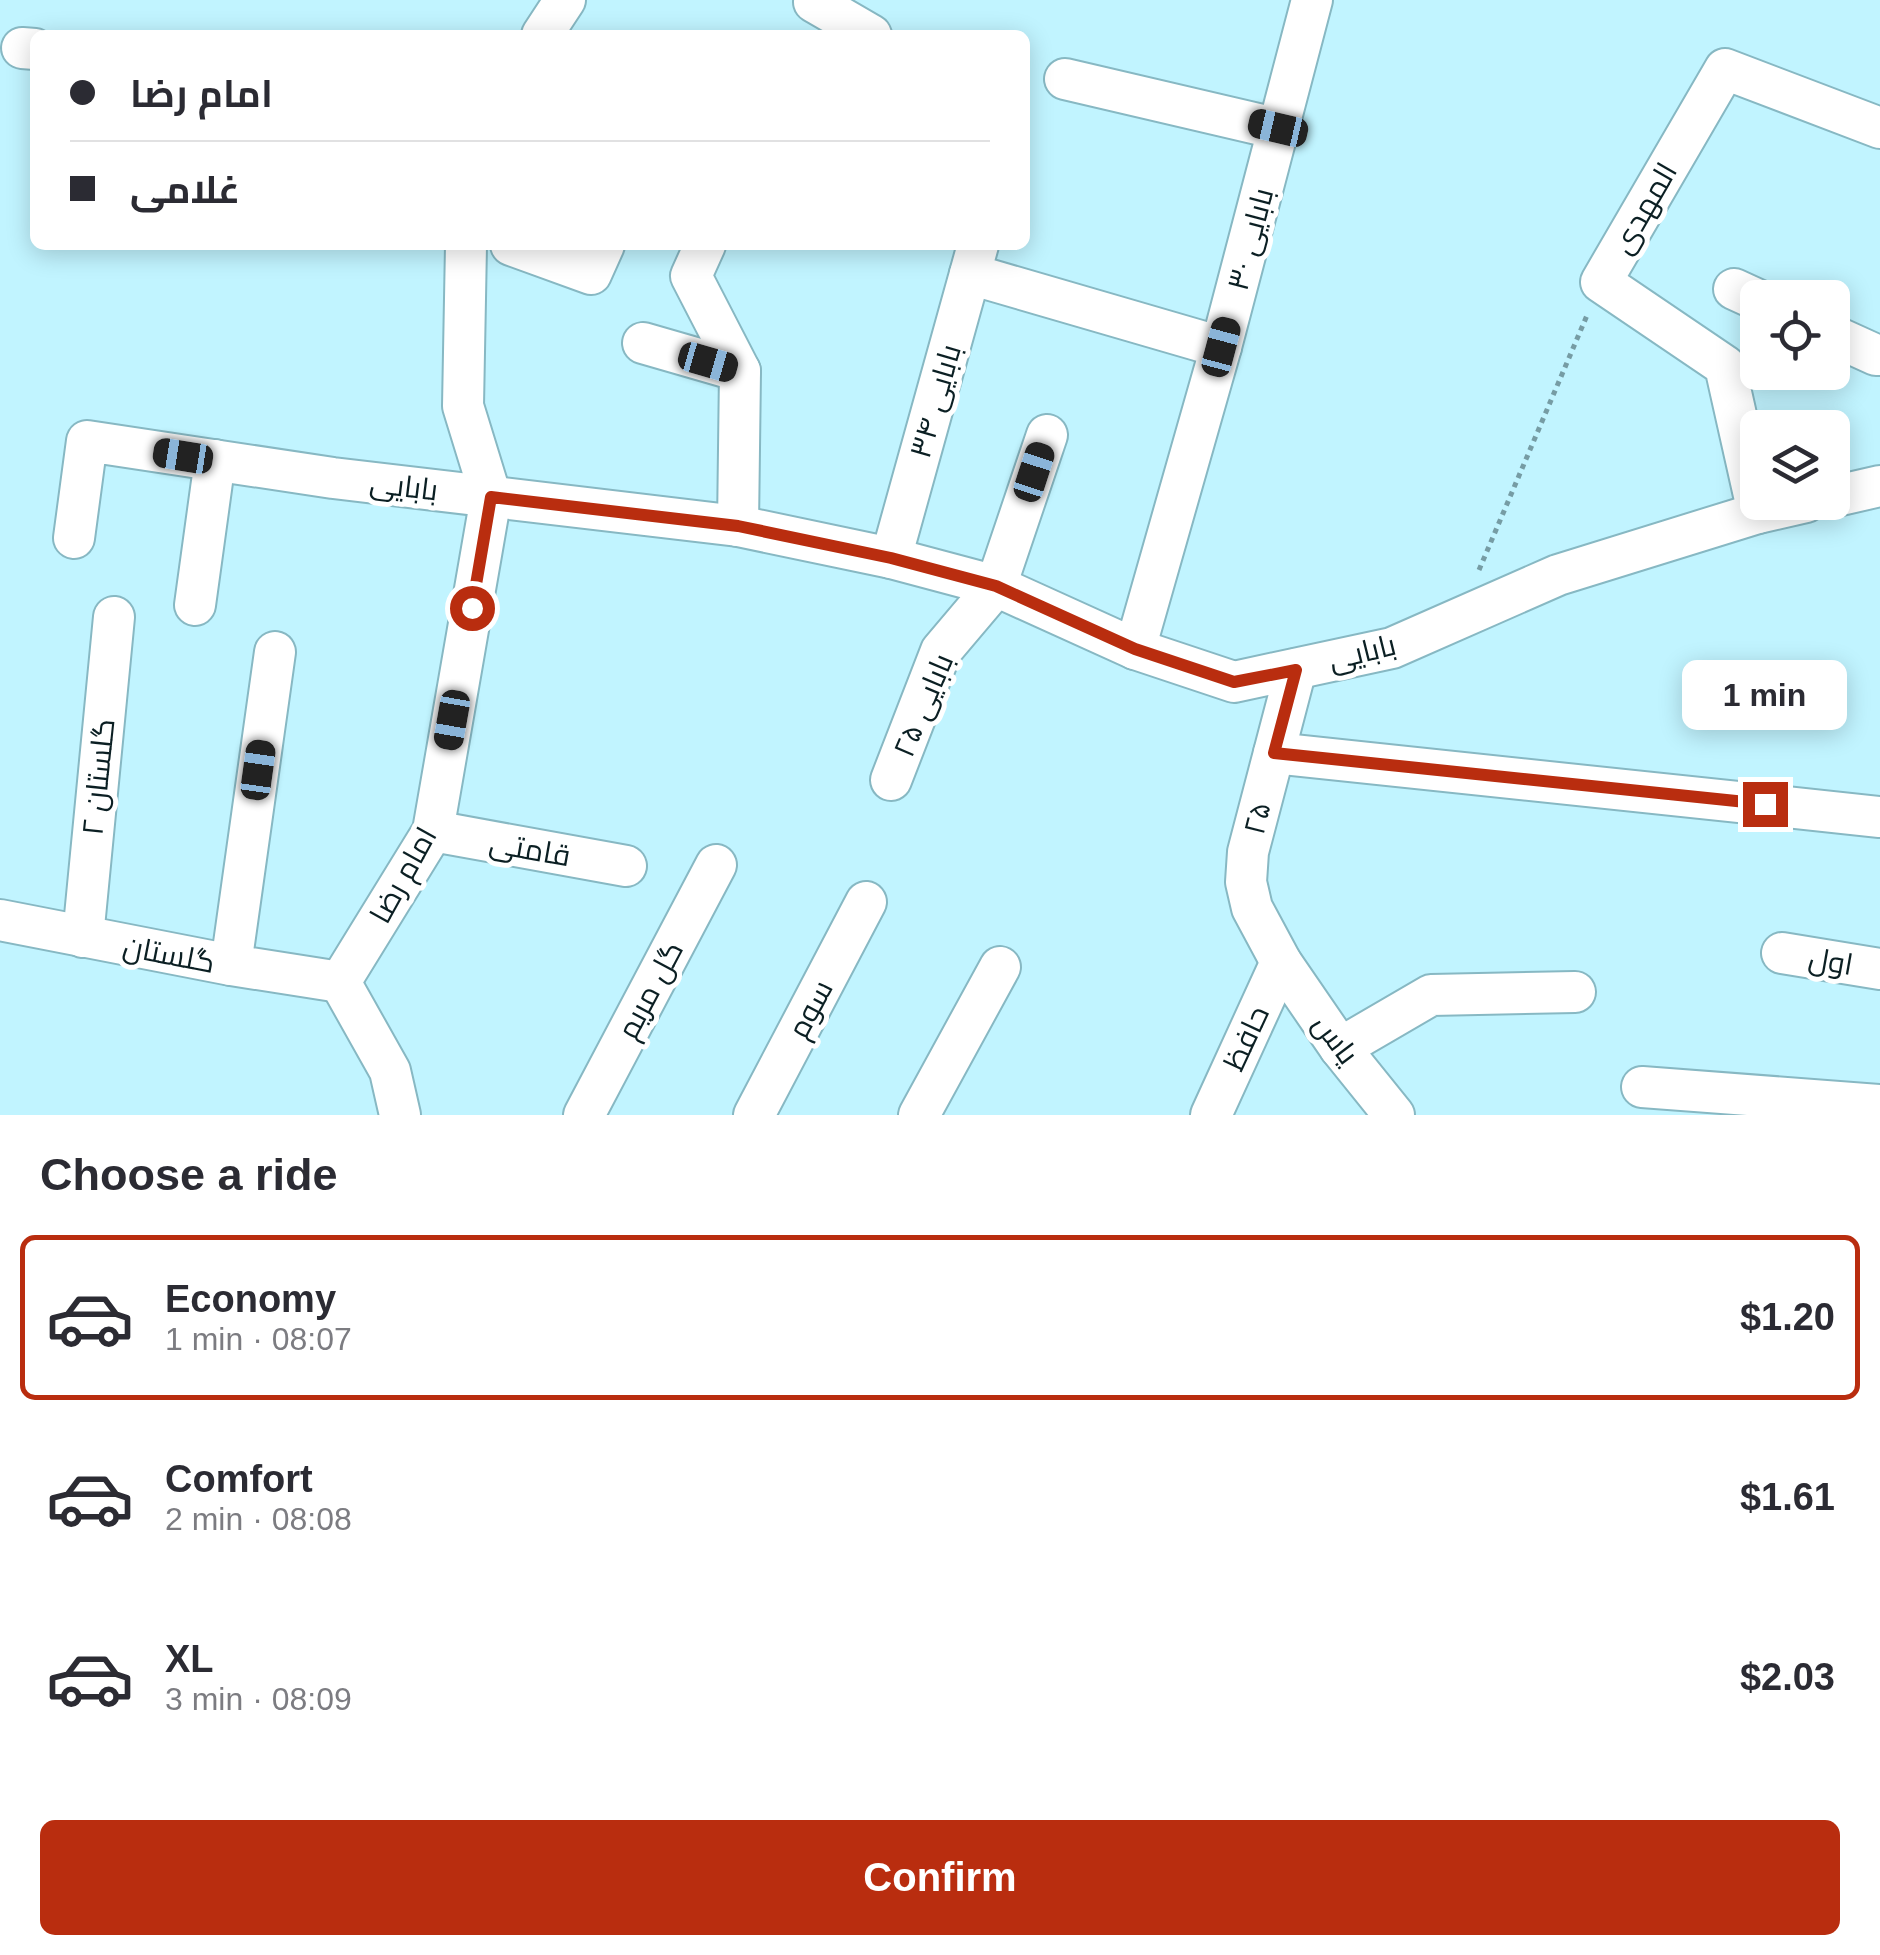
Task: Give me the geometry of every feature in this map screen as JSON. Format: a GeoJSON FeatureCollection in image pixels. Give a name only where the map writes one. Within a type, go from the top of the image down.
{"type":"FeatureCollection","features":[{"type":"Feature","properties":{"kind":"street"},"geometry":{"type":"LineString","coordinates":[[545,30],[565,0]]}},
{"type":"Feature","properties":{"kind":"street","name":"بابایی ۳۰"},"geometry":{"type":"LineString","coordinates":[[1135,649],[1221,347],[1312,0]]}},
{"type":"Feature","properties":{"kind":"street"},"geometry":{"type":"LineString","coordinates":[[809,12],[857,30]]}},
{"type":"Feature","properties":{"kind":"street","name":"المهدی"},"geometry":{"type":"LineString","coordinates":[[1740,433],[1725,366],[1601,282],[1725,69],[1880,128]]}},
{"type":"Feature","properties":{"kind":"street"},"geometry":{"type":"LineString","coordinates":[[1065,79],[1278,128]]}},
{"type":"Feature","properties":{"kind":"street"},"geometry":{"type":"LineString","coordinates":[[466,250],[463,406],[491,497]]}},
{"type":"Feature","properties":{"kind":"street"},"geometry":{"type":"LineString","coordinates":[[525,250],[592,274],[602,250]]}},
{"type":"Feature","properties":{"kind":"street"},"geometry":{"type":"LineString","coordinates":[[703,250],[692,276],[740,371],[738,526]]}},
{"type":"Feature","properties":{"kind":"street"},"geometry":{"type":"LineString","coordinates":[[974,260],[1221,347]]}},
{"type":"Feature","properties":{"kind":"street","name":"بابایی ۳۴"},"geometry":{"type":"LineString","coordinates":[[891,558],[974,260]]}},
{"type":"Feature","properties":{"kind":"street"},"geometry":{"type":"LineString","coordinates":[[643,343],[740,371]]}},
{"type":"Feature","properties":{"kind":"street"},"geometry":{"type":"LineString","coordinates":[[1850,343],[1880,354]]}},
{"type":"Feature","properties":{"kind":"street"},"geometry":{"type":"LineString","coordinates":[[996,586],[1046,435]]}},
{"type":"Feature","properties":{"kind":"street","name":"بابایی"},"geometry":{"type":"LineString","coordinates":[[74,538],[87,442],[738,526],[891,558],[996,586],[1135,649],[1234,682],[1392,648],[1558,575],[1740,519]]}},
{"type":"Feature","properties":{"kind":"street"},"geometry":{"type":"LineString","coordinates":[[195,606],[214,460]]}},
{"type":"Feature","properties":{"kind":"street"},"geometry":{"type":"LineString","coordinates":[[1850,492],[1880,486]]}},
{"type":"Feature","properties":{"kind":"street","name":"امام رضا"},"geometry":{"type":"LineString","coordinates":[[340,982],[433,831],[491,497]]}},
{"type":"Feature","properties":{"kind":"street","name":"بابایی ۲۵"},"geometry":{"type":"LineString","coordinates":[[892,780],[942,651],[996,586]]}},
{"type":"Feature","properties":{"kind":"street","name":"گلستان ۲"},"geometry":{"type":"LineString","coordinates":[[82,937],[114,617]]}},
{"type":"Feature","properties":{"kind":"street"},"geometry":{"type":"LineString","coordinates":[[232,965],[275,652]]}},
{"type":"Feature","properties":{"kind":"street","name":"۲۵"},"geometry":{"type":"LineString","coordinates":[[1281,962],[1252,908],[1246,882],[1248,852],[1296,670]]}},
{"type":"Feature","properties":{"kind":"street"},"geometry":{"type":"LineString","coordinates":[[1274,753],[1880,817]]}},
{"type":"Feature","properties":{"kind":"street","name":"قامتی"},"geometry":{"type":"LineString","coordinates":[[433,831],[626,866]]}},
{"type":"Feature","properties":{"kind":"street","name":"گل مریم"},"geometry":{"type":"LineString","coordinates":[[584,1115],[716,865]]}},
{"type":"Feature","properties":{"kind":"street","name":"سوم"},"geometry":{"type":"LineString","coordinates":[[754,1115],[866,902]]}},
{"type":"Feature","properties":{"kind":"street","name":"گلستان"},"geometry":{"type":"LineString","coordinates":[[0,920],[340,982]]}},
{"type":"Feature","properties":{"kind":"street","name":"اول"},"geometry":{"type":"LineString","coordinates":[[1782,953],[1880,970]]}},
{"type":"Feature","properties":{"kind":"street","name":"یاس"},"geometry":{"type":"LineString","coordinates":[[1281,962],[1394,1115]]}},
{"type":"Feature","properties":{"kind":"street","name":"حافظ"},"geometry":{"type":"LineString","coordinates":[[1211,1115],[1281,962]]}},
{"type":"Feature","properties":{"kind":"street"},"geometry":{"type":"LineString","coordinates":[[919,1115],[1000,967]]}},
{"type":"Feature","properties":{"kind":"street"},"geometry":{"type":"LineString","coordinates":[[340,982],[390,1071],[400,1115]]}},
{"type":"Feature","properties":{"kind":"street"},"geometry":{"type":"LineString","coordinates":[[1357,1115],[1351,1061],[1430,994],[1575,992]]}},
{"type":"Feature","properties":{"kind":"street"},"geometry":{"type":"LineString","coordinates":[[1642,1087],[1880,1105]]}},
{"type":"Feature","properties":{"kind":"path"},"geometry":{"type":"LineString","coordinates":[[1458,619],[1601,282]]}},
{"type":"Feature","properties":{"kind":"route"},"geometry":{"type":"LineString","coordinates":[[472,608],[491,497],[738,526],[891,558],[996,586],[1135,649],[1234,682],[1296,670],[1274,753],[1765,804]]}}]}
